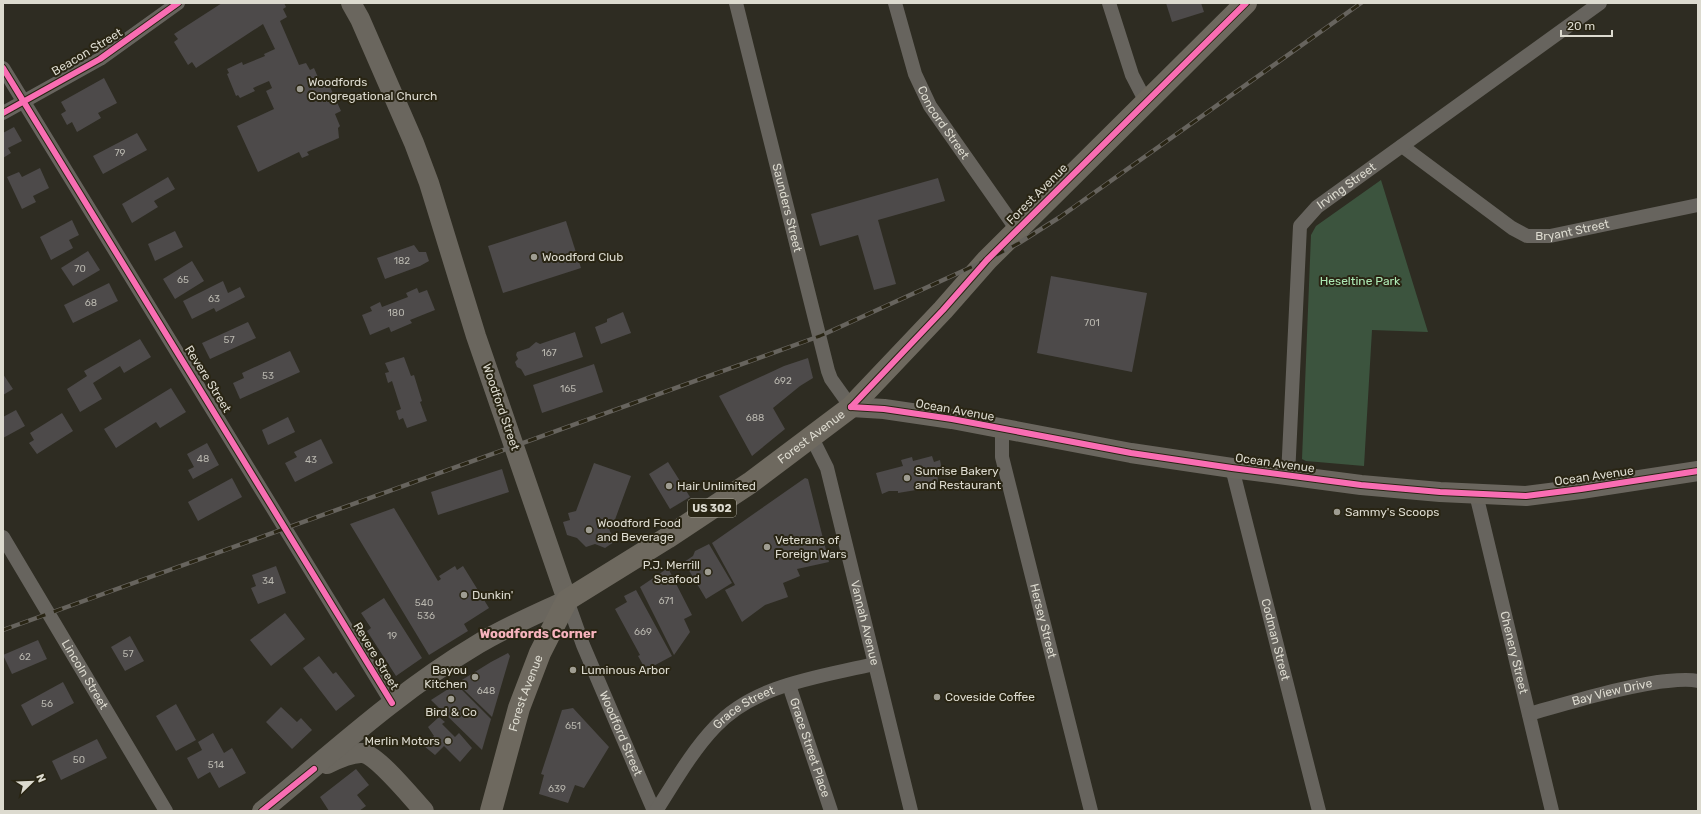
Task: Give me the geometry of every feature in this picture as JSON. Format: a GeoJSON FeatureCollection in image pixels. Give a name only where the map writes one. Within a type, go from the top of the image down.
{"type":"FeatureCollection","features":[{"type":"Feature","properties":{"kind":"highway","name":"Forest Avenue"},"geometry":{"type":"LineString","coordinates":[[492,811],[522,701],[540,652],[567,600],[700,517],[812,438],[851,407],[943,310],[987,260],[1246,3]]}},
{"type":"Feature","properties":{"kind":"main road","name":"Woodford Street"},"geometry":{"type":"LineString","coordinates":[[351,3],[360,19],[406,125],[429,183],[481,350],[567,600]]}},
{"type":"Feature","properties":{"kind":"main road","name":"Ocean Avenue"},"geometry":{"type":"LineString","coordinates":[[851,407],[884,409],[952,419],[1131,453],[1288,476],[1361,485],[1476,494],[1526,496],[1698,471]]}},
{"type":"Feature","properties":{"kind":"main road"},"geometry":{"type":"LineString","coordinates":[[262,811],[392,703],[478,644],[567,600]]}},
{"type":"Feature","properties":{"kind":"main road"},"geometry":{"type":"LineString","coordinates":[[374,758],[372,747],[376,715]]}},
{"type":"Feature","properties":{"kind":"main road"},"geometry":{"type":"LineString","coordinates":[[314,769],[344,756],[362,753],[374,758],[424,811]]}},
{"type":"Feature","properties":{"kind":"street","name":"Beacon Street"},"geometry":{"type":"LineString","coordinates":[[3,113],[100,59],[178,3]]}},
{"type":"Feature","properties":{"kind":"street","name":"Saunders Street"},"geometry":{"type":"LineString","coordinates":[[736,3],[828,371],[831,379],[851,407]]}},
{"type":"Feature","properties":{"kind":"street","name":"Concord Street"},"geometry":{"type":"LineString","coordinates":[[895,3],[915,74],[930,106],[1017,230]]}},
{"type":"Feature","properties":{"kind":"street"},"geometry":{"type":"LineString","coordinates":[[1109,3],[1132,75],[1146,102]]}},
{"type":"Feature","properties":{"kind":"street","name":"Irving Street"},"geometry":{"type":"LineString","coordinates":[[1288,476],[1300,226],[1317,207],[1600,3]]}},
{"type":"Feature","properties":{"kind":"street","name":"Revere Street"},"geometry":{"type":"LineString","coordinates":[[3,68],[392,703]]}},
{"type":"Feature","properties":{"kind":"street","name":"Bryant Street"},"geometry":{"type":"LineString","coordinates":[[1402,146],[1512,228],[1527,236],[1550,236],[1698,205]]}},
{"type":"Feature","properties":{"kind":"street","name":"Hersey Street"},"geometry":{"type":"LineString","coordinates":[[1002,429],[1002,457],[1091,811]]}},
{"type":"Feature","properties":{"kind":"street","name":"Vannah Avenue"},"geometry":{"type":"LineString","coordinates":[[812,438],[827,468],[911,811]]}},
{"type":"Feature","properties":{"kind":"street","name":"Codman Street"},"geometry":{"type":"LineString","coordinates":[[1232,468],[1319,811]]}},
{"type":"Feature","properties":{"kind":"street","name":"Chenery Street"},"geometry":{"type":"LineString","coordinates":[[1476,494],[1552,811]]}},
{"type":"Feature","properties":{"kind":"street","name":"Lincoln Street"},"geometry":{"type":"LineString","coordinates":[[3,537],[166,811]]}},
{"type":"Feature","properties":{"kind":"street","name":"Woodford Street"},"geometry":{"type":"LineString","coordinates":[[567,600],[583,645],[655,811]]}},
{"type":"Feature","properties":{"kind":"street","name":"Grace Street"},"geometry":{"type":"LineString","coordinates":[[655,811],[715,727],[732,712],[762,694],[789,685],[874,664]]}},
{"type":"Feature","properties":{"kind":"street","name":"Bay View Drive"},"geometry":{"type":"LineString","coordinates":[[1528,714],[1630,686],[1672,680],[1691,679],[1698,681]]}},
{"type":"Feature","properties":{"kind":"street","name":"Grace Street Place"},"geometry":{"type":"LineString","coordinates":[[789,685],[831,811]]}},
{"type":"Feature","properties":{"kind":"green space","name":"Heseltine Park"},"geometry":{"type":"Polygon","coordinates":[[[1381,180],[1428,332],[1372,330],[1364,466],[1306,461],[1302,459],[1311,235],[1316,226],[1381,180]]]}},
{"type":"Feature","properties":{"kind":"building","name":"Woodfords Congregational Church"},"geometry":{"type":"Polygon","coordinates":[[[222,3],[284,3],[286,7],[283,9],[287,17],[280,21],[299,65],[306,63],[310,70],[314,68],[320,82],[326,78],[341,111],[335,114],[340,126],[338,128],[339,138],[307,152],[309,155],[302,158],[299,152],[258,172],[237,126],[274,109],[266,91],[272,88],[269,81],[253,88],[255,91],[240,98],[238,95],[236,96],[227,74],[229,73],[227,69],[242,62],[243,65],[265,56],[264,54],[275,49],[263,24],[196,68],[192,62],[188,65],[174,42],[178,39],[174,34],[222,3]]]}},
{"type":"Feature","properties":{"kind":"building"},"geometry":{"type":"Polygon","coordinates":[[[1166,3],[1201,3],[1204,12],[1172,22],[1166,3]]]}},
{"type":"Feature","properties":{"kind":"building"},"geometry":{"type":"Polygon","coordinates":[[[104,78],[117,103],[98,113],[101,118],[77,132],[72,122],[67,125],[61,114],[66,111],[61,102],[104,78]]]}},
{"type":"Feature","properties":{"kind":"building"},"geometry":{"type":"Polygon","coordinates":[[[14,127],[22,141],[8,148],[11,153],[3,158],[3,133],[14,127]]]}},
{"type":"Feature","properties":{"kind":"building"},"geometry":{"type":"Polygon","coordinates":[[[137,133],[147,150],[103,174],[93,156],[137,133]]]}},
{"type":"Feature","properties":{"kind":"building"},"geometry":{"type":"Polygon","coordinates":[[[40,168],[49,188],[33,196],[36,202],[22,209],[7,177],[19,172],[22,177],[40,168]]]}},
{"type":"Feature","properties":{"kind":"building"},"geometry":{"type":"Polygon","coordinates":[[[168,177],[175,189],[154,201],[158,207],[132,223],[122,204],[168,177]]]}},
{"type":"Feature","properties":{"kind":"building"},"geometry":{"type":"Polygon","coordinates":[[[938,178],[945,201],[878,220],[896,284],[874,290],[858,235],[820,246],[811,214],[938,178]]]}},
{"type":"Feature","properties":{"kind":"building"},"geometry":{"type":"Polygon","coordinates":[[[72,220],[79,235],[69,240],[73,248],[51,260],[40,237],[72,220]]]}},
{"type":"Feature","properties":{"kind":"building","name":"Woodford Club"},"geometry":{"type":"Polygon","coordinates":[[[566,221],[581,268],[503,293],[488,246],[566,221]]]}},
{"type":"Feature","properties":{"kind":"building"},"geometry":{"type":"Polygon","coordinates":[[[175,231],[183,247],[155,261],[148,244],[175,231]]]}},
{"type":"Feature","properties":{"kind":"building"},"geometry":{"type":"Polygon","coordinates":[[[414,245],[419,252],[426,252],[429,261],[420,266],[385,279],[377,258],[414,245]]]}},
{"type":"Feature","properties":{"kind":"building"},"geometry":{"type":"Polygon","coordinates":[[[88,251],[100,270],[73,286],[61,268],[88,251]]]}},
{"type":"Feature","properties":{"kind":"building"},"geometry":{"type":"Polygon","coordinates":[[[192,261],[204,281],[175,299],[163,279],[192,261]]]}},
{"type":"Feature","properties":{"kind":"building"},"geometry":{"type":"Polygon","coordinates":[[[1051,276],[1147,293],[1132,372],[1037,353],[1051,276]]]}},
{"type":"Feature","properties":{"kind":"building"},"geometry":{"type":"Polygon","coordinates":[[[223,281],[228,293],[240,287],[245,297],[216,312],[214,308],[192,319],[183,301],[223,281]]]}},
{"type":"Feature","properties":{"kind":"building"},"geometry":{"type":"Polygon","coordinates":[[[109,283],[118,301],[73,323],[64,305],[109,283]]]}},
{"type":"Feature","properties":{"kind":"building"},"geometry":{"type":"Polygon","coordinates":[[[417,288],[419,293],[427,290],[435,310],[410,320],[412,323],[391,332],[389,327],[370,335],[362,315],[372,311],[370,307],[380,302],[382,307],[408,297],[406,293],[417,288]]]}},
{"type":"Feature","properties":{"kind":"building"},"geometry":{"type":"Polygon","coordinates":[[[623,312],[631,333],[601,344],[595,327],[607,322],[607,319],[623,312]]]}},
{"type":"Feature","properties":{"kind":"building"},"geometry":{"type":"Polygon","coordinates":[[[248,322],[256,338],[210,359],[202,343],[248,322]]]}},
{"type":"Feature","properties":{"kind":"building"},"geometry":{"type":"Polygon","coordinates":[[[575,332],[583,357],[525,376],[521,369],[517,367],[515,362],[518,359],[516,355],[517,352],[529,348],[536,342],[540,344],[575,332]]]}},
{"type":"Feature","properties":{"kind":"building"},"geometry":{"type":"Polygon","coordinates":[[[140,339],[151,357],[124,373],[120,366],[93,383],[102,399],[80,412],[67,389],[87,376],[84,371],[140,339]]]}},
{"type":"Feature","properties":{"kind":"building"},"geometry":{"type":"Polygon","coordinates":[[[290,351],[300,372],[240,399],[233,383],[244,378],[242,373],[290,351]]]}},
{"type":"Feature","properties":{"kind":"building"},"geometry":{"type":"Polygon","coordinates":[[[404,357],[411,376],[414,375],[422,401],[420,402],[427,421],[407,428],[403,418],[399,420],[396,411],[401,409],[392,381],[388,383],[385,373],[389,372],[385,363],[404,357]]]}},
{"type":"Feature","properties":{"kind":"building"},"geometry":{"type":"Polygon","coordinates":[[[808,358],[813,378],[800,386],[773,408],[785,429],[752,456],[719,396],[784,366],[808,358]]]}},
{"type":"Feature","properties":{"kind":"building"},"geometry":{"type":"Polygon","coordinates":[[[594,364],[603,392],[542,413],[533,385],[594,364]]]}},
{"type":"Feature","properties":{"kind":"building"},"geometry":{"type":"Polygon","coordinates":[[[3,374],[13,389],[3,395],[3,374]]]}},
{"type":"Feature","properties":{"kind":"building"},"geometry":{"type":"Polygon","coordinates":[[[171,388],[186,412],[160,428],[156,422],[116,448],[104,429],[171,388]]]}},
{"type":"Feature","properties":{"kind":"building"},"geometry":{"type":"Polygon","coordinates":[[[16,410],[25,426],[3,438],[3,417],[16,410]]]}},
{"type":"Feature","properties":{"kind":"building"},"geometry":{"type":"Polygon","coordinates":[[[62,413],[73,431],[37,454],[29,443],[34,440],[30,433],[62,413]]]}},
{"type":"Feature","properties":{"kind":"building"},"geometry":{"type":"Polygon","coordinates":[[[288,417],[295,432],[268,445],[262,430],[288,417]]]}},
{"type":"Feature","properties":{"kind":"building"},"geometry":{"type":"Polygon","coordinates":[[[321,439],[333,463],[295,482],[285,463],[297,457],[294,452],[321,439]]]}},
{"type":"Feature","properties":{"kind":"building"},"geometry":{"type":"Polygon","coordinates":[[[207,443],[219,465],[193,479],[188,470],[194,467],[187,454],[207,443]]]}},
{"type":"Feature","properties":{"kind":"building","name":"Sunrise Bakery and Restaurant"},"geometry":{"type":"Polygon","coordinates":[[[932,456],[934,462],[940,460],[942,471],[937,473],[938,482],[916,488],[916,490],[898,493],[898,491],[889,491],[882,494],[876,473],[903,466],[901,460],[912,457],[913,461],[932,456]]]}},
{"type":"Feature","properties":{"kind":"building","name":"Hair Unlimited"},"geometry":{"type":"Polygon","coordinates":[[[668,462],[690,497],[670,509],[649,474],[668,462]]]}},
{"type":"Feature","properties":{"kind":"building"},"geometry":{"type":"Polygon","coordinates":[[[594,463],[631,476],[613,525],[607,523],[614,542],[605,548],[595,544],[586,547],[577,538],[567,535],[563,522],[570,520],[568,513],[576,511],[594,463]]]}},
{"type":"Feature","properties":{"kind":"building"},"geometry":{"type":"Polygon","coordinates":[[[502,469],[509,492],[438,515],[431,492],[502,469]]]}},
{"type":"Feature","properties":{"kind":"building"},"geometry":{"type":"Polygon","coordinates":[[[232,478],[242,497],[198,521],[188,502],[232,478]]]}},
{"type":"Feature","properties":{"kind":"building"},"geometry":{"type":"Polygon","coordinates":[[[805,478],[808,479],[829,562],[797,569],[800,576],[783,583],[788,597],[765,605],[742,622],[725,590],[735,585],[712,543],[805,478]]]}},
{"type":"Feature","properties":{"kind":"building"},"geometry":{"type":"Polygon","coordinates":[[[394,508],[438,581],[441,579],[439,576],[455,566],[457,570],[463,566],[489,608],[464,624],[468,631],[429,655],[350,524],[394,508]]]}},
{"type":"Feature","properties":{"kind":"building","name":"P.J. Merrill Seafood"},"geometry":{"type":"Polygon","coordinates":[[[709,544],[732,583],[706,599],[684,562],[693,556],[695,551],[709,544]]]}},
{"type":"Feature","properties":{"kind":"building"},"geometry":{"type":"Polygon","coordinates":[[[276,566],[286,593],[258,604],[251,588],[256,586],[252,575],[276,566]]]}},
{"type":"Feature","properties":{"kind":"building"},"geometry":{"type":"Polygon","coordinates":[[[668,568],[692,615],[684,619],[690,632],[674,655],[640,587],[668,568]]]}},
{"type":"Feature","properties":{"kind":"building"},"geometry":{"type":"Polygon","coordinates":[[[636,590],[672,656],[646,670],[638,656],[640,655],[615,609],[627,602],[624,596],[636,590]]]}},
{"type":"Feature","properties":{"kind":"building"},"geometry":{"type":"Polygon","coordinates":[[[384,598],[422,658],[396,676],[367,631],[371,628],[361,613],[384,598]]]}},
{"type":"Feature","properties":{"kind":"building"},"geometry":{"type":"Polygon","coordinates":[[[285,613],[305,639],[271,666],[250,640],[285,613]]]}},
{"type":"Feature","properties":{"kind":"building"},"geometry":{"type":"Polygon","coordinates":[[[130,636],[144,661],[125,671],[111,647],[130,636]]]}},
{"type":"Feature","properties":{"kind":"building"},"geometry":{"type":"Polygon","coordinates":[[[38,640],[47,659],[12,674],[3,655],[38,640]]]}},
{"type":"Feature","properties":{"kind":"building"},"geometry":{"type":"Polygon","coordinates":[[[508,653],[510,656],[492,717],[457,683],[508,653]]]}},
{"type":"Feature","properties":{"kind":"building"},"geometry":{"type":"Polygon","coordinates":[[[319,656],[333,674],[336,672],[355,696],[336,711],[303,668],[319,656]]]}},
{"type":"Feature","properties":{"kind":"building"},"geometry":{"type":"Polygon","coordinates":[[[63,682],[74,703],[32,726],[21,705],[63,682]]]}},
{"type":"Feature","properties":{"kind":"building"},"geometry":{"type":"Polygon","coordinates":[[[456,684],[491,719],[482,750],[431,700],[456,684]]]}},
{"type":"Feature","properties":{"kind":"building"},"geometry":{"type":"Polygon","coordinates":[[[176,704],[196,740],[176,751],[156,716],[176,704]]]}},
{"type":"Feature","properties":{"kind":"building"},"geometry":{"type":"Polygon","coordinates":[[[281,707],[297,722],[301,718],[312,730],[292,749],[266,722],[281,707]]]}},
{"type":"Feature","properties":{"kind":"building"},"geometry":{"type":"Polygon","coordinates":[[[573,708],[609,747],[584,788],[575,785],[568,803],[539,794],[544,775],[541,774],[562,710],[573,708]]]}},
{"type":"Feature","properties":{"kind":"building","name":"Merlin Motors"},"geometry":{"type":"Polygon","coordinates":[[[439,717],[445,722],[442,724],[455,737],[459,733],[472,748],[460,762],[444,746],[435,755],[424,746],[434,736],[428,727],[439,717]]]}},
{"type":"Feature","properties":{"kind":"building"},"geometry":{"type":"Polygon","coordinates":[[[213,733],[224,753],[232,748],[246,773],[219,788],[210,772],[198,779],[187,758],[202,750],[198,742],[213,733]]]}},
{"type":"Feature","properties":{"kind":"building"},"geometry":{"type":"Polygon","coordinates":[[[97,739],[107,758],[61,780],[52,761],[97,739]]]}},
{"type":"Feature","properties":{"kind":"building"},"geometry":{"type":"Polygon","coordinates":[[[356,769],[369,785],[357,795],[366,806],[359,811],[329,811],[320,797],[356,769]]]}},
{"type":"Feature","properties":{"kind":"railway"},"geometry":{"type":"LineString","coordinates":[[3,630],[820,336],[987,260],[1019,243],[1060,217],[1361,3]]}},
{"type":"Feature","properties":{"kind":"cycle path"},"geometry":{"type":"LineString","coordinates":[[3,113],[100,59],[178,3]]}},
{"type":"Feature","properties":{"kind":"cycle path"},"geometry":{"type":"LineString","coordinates":[[851,407],[943,310],[987,260],[1246,3]]}},
{"type":"Feature","properties":{"kind":"cycle path"},"geometry":{"type":"LineString","coordinates":[[3,68],[392,703]]}},
{"type":"Feature","properties":{"kind":"cycle path"},"geometry":{"type":"LineString","coordinates":[[851,407],[884,409],[952,419],[1131,453],[1232,468],[1361,485],[1440,492],[1526,496],[1698,471]]}},
{"type":"Feature","properties":{"kind":"cycle path"},"geometry":{"type":"LineString","coordinates":[[262,811],[314,769]]}},
{"type":"Feature","properties":{"kind":"place","name":"Woodfords Congregational Church"},"geometry":{"type":"Point","coordinates":[300,89]}},
{"type":"Feature","properties":{"kind":"place","name":"Woodford Club"},"geometry":{"type":"Point","coordinates":[534,257]}},
{"type":"Feature","properties":{"kind":"place","name":"Sunrise Bakery and Restaurant"},"geometry":{"type":"Point","coordinates":[907,478]}},
{"type":"Feature","properties":{"kind":"place","name":"Hair Unlimited"},"geometry":{"type":"Point","coordinates":[669,486]}},
{"type":"Feature","properties":{"kind":"place","name":"Sammy's Scoops"},"geometry":{"type":"Point","coordinates":[1337,512]}},
{"type":"Feature","properties":{"kind":"place","name":"Woodford Food and Beverage"},"geometry":{"type":"Point","coordinates":[589,530]}},
{"type":"Feature","properties":{"kind":"place","name":"Veterans of Foreign Wars"},"geometry":{"type":"Point","coordinates":[767,547]}},
{"type":"Feature","properties":{"kind":"place","name":"P.J. Merrill Seafood"},"geometry":{"type":"Point","coordinates":[708,572]}},
{"type":"Feature","properties":{"kind":"place","name":"Dunkin'"},"geometry":{"type":"Point","coordinates":[464,595]}},
{"type":"Feature","properties":{"kind":"place","name":"Luminous Arbor"},"geometry":{"type":"Point","coordinates":[573,670]}},
{"type":"Feature","properties":{"kind":"place","name":"Bayou Kitchen"},"geometry":{"type":"Point","coordinates":[475,677]}},
{"type":"Feature","properties":{"kind":"place","name":"Coveside Coffee"},"geometry":{"type":"Point","coordinates":[937,697]}},
{"type":"Feature","properties":{"kind":"place","name":"Bird & Co"},"geometry":{"type":"Point","coordinates":[451,699]}},
{"type":"Feature","properties":{"kind":"place","name":"Merlin Motors"},"geometry":{"type":"Point","coordinates":[448,741]}},
{"type":"Feature","properties":{"kind":"district","name":"Woodfords Corner"},"geometry":{"type":"Point","coordinates":[538,633]}}]}
